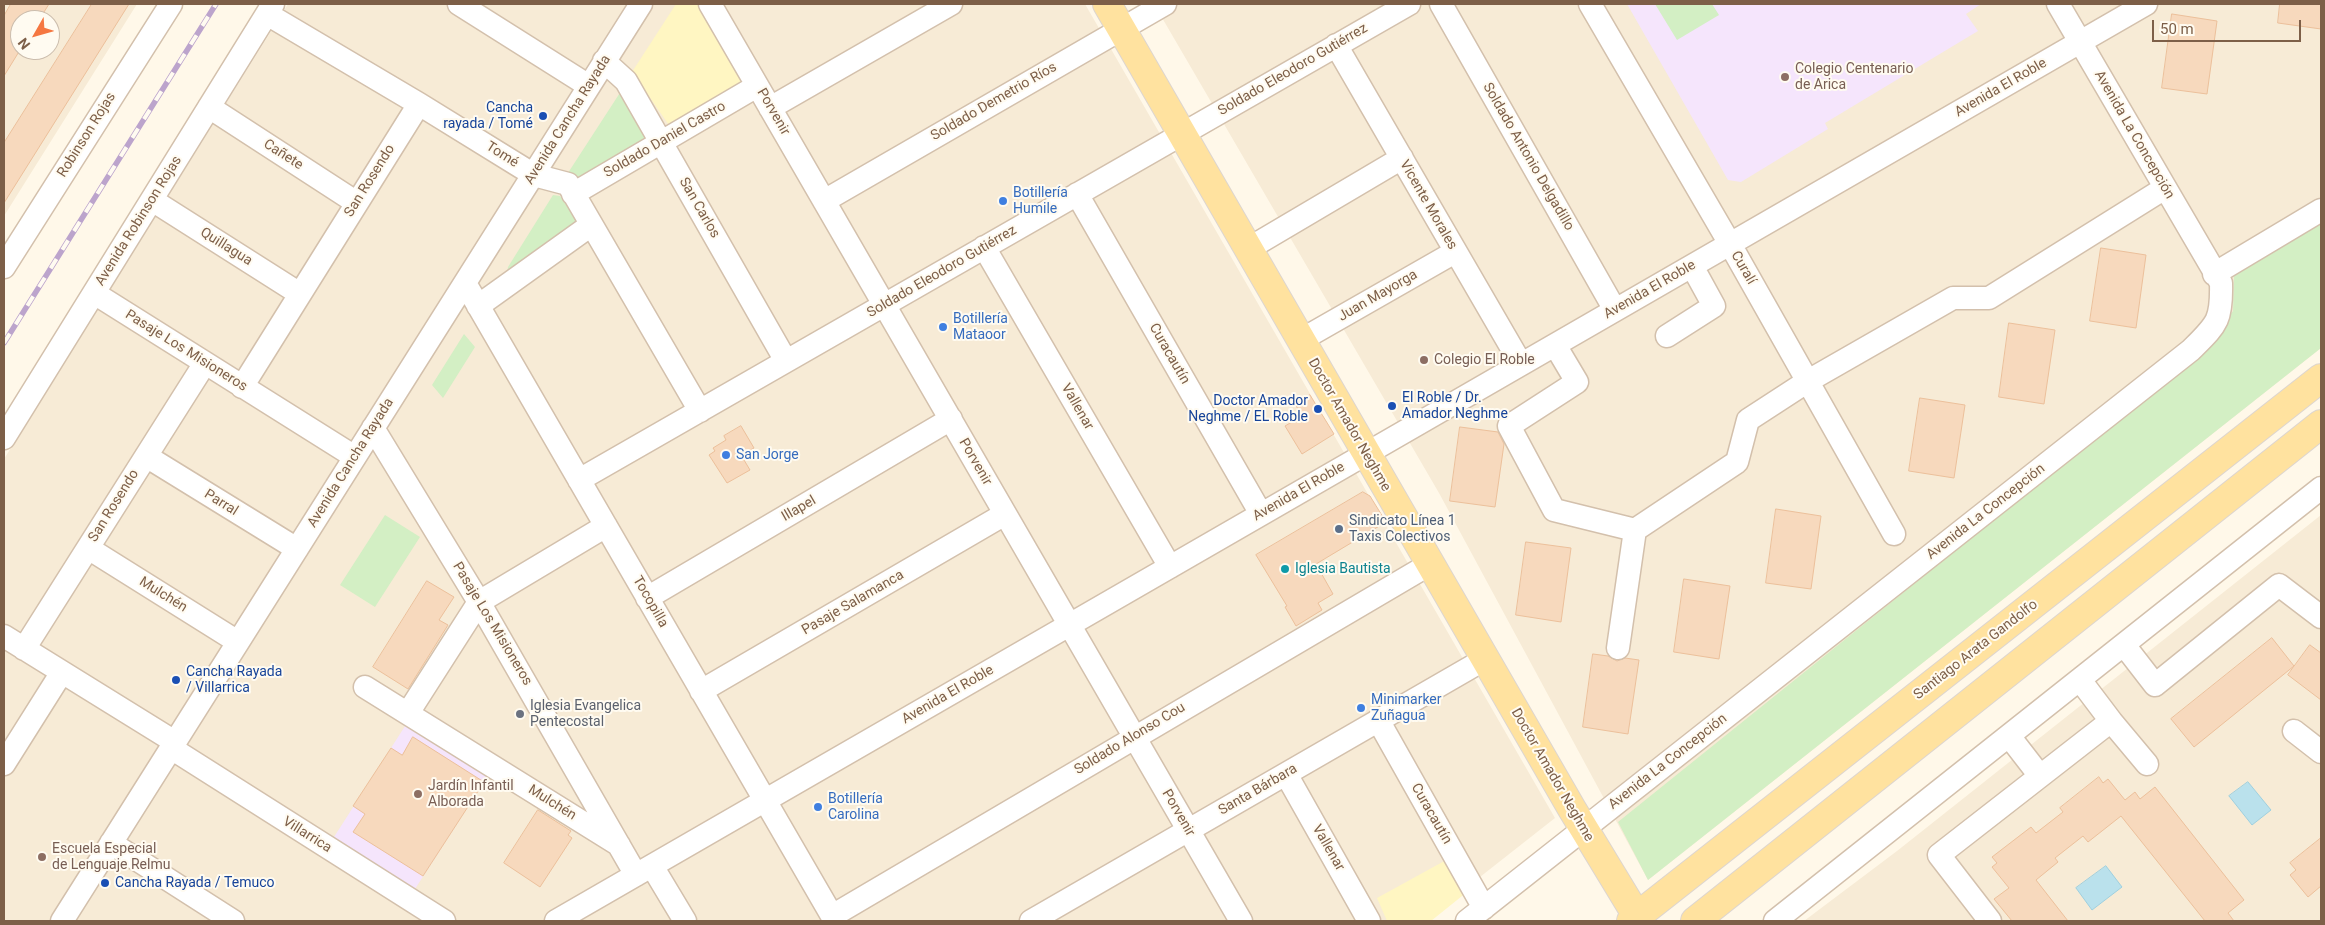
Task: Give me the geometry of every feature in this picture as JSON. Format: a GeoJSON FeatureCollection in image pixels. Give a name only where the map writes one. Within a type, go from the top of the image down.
{"type":"FeatureCollection","features":[{"type":"Feature","properties":{"kind":"main road","name":"Doctor Amador Neghme"},"geometry":{"type":"LineString","coordinates":[[1107,4],[1636,920]]}},
{"type":"Feature","properties":{"kind":"main road","name":"Santiago Arata Gandolfo"},"geometry":{"type":"LineString","coordinates":[[1636,920],[2321,378]]}},
{"type":"Feature","properties":{"kind":"main road"},"geometry":{"type":"LineString","coordinates":[[1694,921],[2321,424]]}},
{"type":"Feature","properties":{"kind":"street","name":"Robinson Rojas"},"geometry":{"type":"LineString","coordinates":[[6,260],[170,4]]}},
{"type":"Feature","properties":{"kind":"street"},"geometry":{"type":"LineString","coordinates":[[459,4],[589,86]]}},
{"type":"Feature","properties":{"kind":"street","name":"Avenida Cancha Rayada"},"geometry":{"type":"LineString","coordinates":[[62,921],[641,4]]}},
{"type":"Feature","properties":{"kind":"street","name":"Porvenir"},"geometry":{"type":"LineString","coordinates":[[710,4],[1241,921]]}},
{"type":"Feature","properties":{"kind":"street"},"geometry":{"type":"LineString","coordinates":[[770,108],[951,4]]}},
{"type":"Feature","properties":{"kind":"street","name":"Soldado Demetrio Ríos"},"geometry":{"type":"LineString","coordinates":[[824,201],[1165,4]]}},
{"type":"Feature","properties":{"kind":"street","name":"Soldado Eleodoro Gutiérrez"},"geometry":{"type":"LineString","coordinates":[[579,480],[1409,4]]}},
{"type":"Feature","properties":{"kind":"street","name":"Soldado Antonio Delgadillo"},"geometry":{"type":"LineString","coordinates":[[1441,4],[1615,310]]}},
{"type":"Feature","properties":{"kind":"street","name":"Curalí"},"geometry":{"type":"LineString","coordinates":[[1590,4],[1730,244],[1894,534]]}},
{"type":"Feature","properties":{"kind":"street","name":"Avenida La Concepción"},"geometry":{"type":"LineString","coordinates":[[1476,914],[2191,350],[2212,327],[2221,308],[2220,283],[2058,4]]}},
{"type":"Feature","properties":{"kind":"street","name":"Avenida El Roble"},"geometry":{"type":"LineString","coordinates":[[564,919],[644,870],[2146,4]]}},
{"type":"Feature","properties":{"kind":"street","name":"Tomé"},"geometry":{"type":"LineString","coordinates":[[270,9],[534,175],[568,184],[700,411]]}},
{"type":"Feature","properties":{"kind":"street","name":"Avenida Robinson Rojas"},"geometry":{"type":"LineString","coordinates":[[4,438],[270,9]]}},
{"type":"Feature","properties":{"kind":"street","name":"Vicente Morales"},"geometry":{"type":"LineString","coordinates":[[1336,45],[1521,364]]}},
{"type":"Feature","properties":{"kind":"street","name":"San Carlos"},"geometry":{"type":"LineString","coordinates":[[604,61],[626,81],[786,361]]}},
{"type":"Feature","properties":{"kind":"street","name":"Soldado Daniel Castro"},"geometry":{"type":"LineString","coordinates":[[573,194],[758,86]]}},
{"type":"Feature","properties":{"kind":"street","name":"San Rosendo"},"geometry":{"type":"LineString","coordinates":[[242,387],[419,104]]}},
{"type":"Feature","properties":{"kind":"street","name":"Cañete"},"geometry":{"type":"LineString","coordinates":[[209,107],[357,203]]}},
{"type":"Feature","properties":{"kind":"street"},"geometry":{"type":"LineString","coordinates":[[1248,249],[1402,158]]}},
{"type":"Feature","properties":{"kind":"street"},"geometry":{"type":"LineString","coordinates":[[1555,345],[1577,382],[1509,426],[1554,510],[1635,530],[1737,462],[1748,420],[1808,381],[1953,298],[1989,298],[2165,188]]}},
{"type":"Feature","properties":{"kind":"street","name":"Curacautín"},"geometry":{"type":"LineString","coordinates":[[1077,194],[1261,514]]}},
{"type":"Feature","properties":{"kind":"street","name":"Quillagua"},"geometry":{"type":"LineString","coordinates":[[152,200],[300,294]]}},
{"type":"Feature","properties":{"kind":"street"},"geometry":{"type":"LineString","coordinates":[[2214,274],[2321,210]]}},
{"type":"Feature","properties":{"kind":"street"},"geometry":{"type":"LineString","coordinates":[[478,306],[591,225]]}},
{"type":"Feature","properties":{"kind":"street","name":"Vallenar"},"geometry":{"type":"LineString","coordinates":[[984,248],[1170,567]]}},
{"type":"Feature","properties":{"kind":"street","name":"Juan Mayorga"},"geometry":{"type":"LineString","coordinates":[[1301,340],[1455,252]]}},
{"type":"Feature","properties":{"kind":"street"},"geometry":{"type":"LineString","coordinates":[[1667,336],[1714,306],[1692,266]]}},
{"type":"Feature","properties":{"kind":"street","name":"Tocopilla"},"geometry":{"type":"LineString","coordinates":[[465,283],[833,919]]}},
{"type":"Feature","properties":{"kind":"street","name":"Pasaje Los Misioneros"},"geometry":{"type":"LineString","coordinates":[[94,294],[355,457]]}},
{"type":"Feature","properties":{"kind":"street","name":"San Rosendo"},"geometry":{"type":"LineString","coordinates":[[24,649],[204,363]]}},
{"type":"Feature","properties":{"kind":"street","name":"Illapel"},"geometry":{"type":"LineString","coordinates":[[647,598],[951,420]]}},
{"type":"Feature","properties":{"kind":"street","name":"Pasaje Los Misioneros"},"geometry":{"type":"LineString","coordinates":[[373,428],[480,602],[621,846],[644,870],[684,921]]}},
{"type":"Feature","properties":{"kind":"street","name":"Parral"},"geometry":{"type":"LineString","coordinates":[[146,456],[297,550]]}},
{"type":"Feature","properties":{"kind":"street"},"geometry":{"type":"LineString","coordinates":[[1775,921],[2321,488]]}},
{"type":"Feature","properties":{"kind":"street","name":"Pasaje Salamanca"},"geometry":{"type":"LineString","coordinates":[[702,691],[1005,514]]}},
{"type":"Feature","properties":{"kind":"street"},"geometry":{"type":"LineString","coordinates":[[408,713],[480,602],[606,526]]}},
{"type":"Feature","properties":{"kind":"street"},"geometry":{"type":"LineString","coordinates":[[1618,648],[1635,530]]}},
{"type":"Feature","properties":{"kind":"street","name":"Mulchén"},"geometry":{"type":"LineString","coordinates":[[88,548],[238,642]]}},
{"type":"Feature","properties":{"kind":"street","name":"Soldado Alonso Cou"},"geometry":{"type":"LineString","coordinates":[[833,919],[1134,737],[1430,564]]}},
{"type":"Feature","properties":{"kind":"street"},"geometry":{"type":"LineString","coordinates":[[2124,645],[2155,685],[2279,585],[2321,617]]}},
{"type":"Feature","properties":{"kind":"street","name":"Villarrica"},"geometry":{"type":"LineString","coordinates":[[4,636],[444,921]]}},
{"type":"Feature","properties":{"kind":"street","name":"Santa Bárbara"},"geometry":{"type":"LineString","coordinates":[[1031,921],[1485,659]]}},
{"type":"Feature","properties":{"kind":"street"},"geometry":{"type":"LineString","coordinates":[[4,764],[62,672]]}},
{"type":"Feature","properties":{"kind":"street"},"geometry":{"type":"LineString","coordinates":[[2080,680],[2147,764]]}},
{"type":"Feature","properties":{"kind":"street","name":"Mulchén"},"geometry":{"type":"LineString","coordinates":[[365,687],[621,846]]}},
{"type":"Feature","properties":{"kind":"street","name":"Curacautín"},"geometry":{"type":"LineString","coordinates":[[1378,720],[1476,914]]}},
{"type":"Feature","properties":{"kind":"street"},"geometry":{"type":"LineString","coordinates":[[1990,921],[1939,855],[2111,720]]}},
{"type":"Feature","properties":{"kind":"street"},"geometry":{"type":"LineString","coordinates":[[2294,731],[2321,752]]}},
{"type":"Feature","properties":{"kind":"street"},"geometry":{"type":"LineString","coordinates":[[2009,736],[2040,776]]}},
{"type":"Feature","properties":{"kind":"street","name":"Vallenar"},"geometry":{"type":"LineString","coordinates":[[1286,774],[1369,921]]}},
{"type":"Feature","properties":{"kind":"street"},"geometry":{"type":"LineString","coordinates":[[111,843],[233,921]]}},
{"type":"Feature","properties":{"kind":"shaded area"},"geometry":{"type":"Polygon","coordinates":[[[4,4],[137,4],[4,216],[4,4]]]}},
{"type":"Feature","properties":{"kind":"shaded area"},"geometry":{"type":"Polygon","coordinates":[[[288,4],[1085,4],[1555,818],[1424,921],[4,921],[4,459],[288,4]]]}},
{"type":"Feature","properties":{"kind":"shaded area"},"geometry":{"type":"Polygon","coordinates":[[[1154,4],[2321,4],[2321,348],[1648,880],[1439,493],[1154,4]]]}},
{"type":"Feature","properties":{"kind":"shaded area","name":"Colegio Centenario de Arica"},"geometry":{"type":"Polygon","coordinates":[[[1627,4],[1981,4],[1966,14],[1978,31],[1825,123],[1828,129],[1741,182],[1728,180],[1627,4]]]}},
{"type":"Feature","properties":{"kind":"shaded area"},"geometry":{"type":"Polygon","coordinates":[[[2321,515],[2321,921],[1804,921],[1897,851],[2321,515]]]}},
{"type":"Feature","properties":{"kind":"shaded area","name":"Jardín Infantil Alborada"},"geometry":{"type":"Polygon","coordinates":[[[407,723],[488,775],[415,889],[334,837],[407,723]]]}},
{"type":"Feature","properties":{"kind":"green space"},"geometry":{"type":"Polygon","coordinates":[[[1655,4],[1712,4],[1719,15],[1677,40],[1655,4]]]}},
{"type":"Feature","properties":{"kind":"green space"},"geometry":{"type":"Polygon","coordinates":[[[625,85],[658,136],[576,188],[566,176],[625,85]]]}},
{"type":"Feature","properties":{"kind":"green space"},"geometry":{"type":"Polygon","coordinates":[[[553,195],[560,196],[580,226],[507,273],[508,267],[553,195]]]}},
{"type":"Feature","properties":{"kind":"green space"},"geometry":{"type":"Polygon","coordinates":[[[2321,218],[2321,348],[1648,880],[1618,822],[2205,350],[2233,311],[2234,275],[2239,268],[2321,218]]]}},
{"type":"Feature","properties":{"kind":"green space"},"geometry":{"type":"Polygon","coordinates":[[[464,334],[475,347],[443,398],[432,385],[464,334]]]}},
{"type":"Feature","properties":{"kind":"green space"},"geometry":{"type":"Polygon","coordinates":[[[385,515],[420,537],[375,607],[340,585],[385,515]]]}},
{"type":"Feature","properties":{"kind":"sand"},"geometry":{"type":"Polygon","coordinates":[[[676,4],[706,4],[749,78],[671,128],[632,72],[676,4]]]}},
{"type":"Feature","properties":{"kind":"sand"},"geometry":{"type":"Polygon","coordinates":[[[1448,859],[1467,892],[1431,921],[1387,921],[1377,898],[1448,859]]]}},
{"type":"Feature","properties":{"kind":"water"},"geometry":{"type":"Polygon","coordinates":[[[2248,782],[2271,810],[2252,825],[2229,796],[2248,782]]]}},
{"type":"Feature","properties":{"kind":"water"},"geometry":{"type":"Polygon","coordinates":[[[2106,866],[2122,887],[2092,910],[2076,888],[2106,866]]]}},
{"type":"Feature","properties":{"kind":"building"},"geometry":{"type":"Polygon","coordinates":[[[11,4],[49,4],[45,10],[10,10],[10,60],[14,60],[4,76],[4,16],[11,4]]]}},
{"type":"Feature","properties":{"kind":"building"},"geometry":{"type":"Polygon","coordinates":[[[92,4],[129,4],[4,203],[4,143],[57,60],[60,60],[60,55],[92,4]]]}},
{"type":"Feature","properties":{"kind":"building"},"geometry":{"type":"Polygon","coordinates":[[[2280,4],[2321,4],[2321,29],[2278,23],[2280,4]]]}},
{"type":"Feature","properties":{"kind":"building"},"geometry":{"type":"Polygon","coordinates":[[[2172,14],[2217,21],[2207,94],[2162,88],[2172,14]]]}},
{"type":"Feature","properties":{"kind":"building"},"geometry":{"type":"Polygon","coordinates":[[[2101,248],[2146,255],[2136,328],[2090,321],[2101,248]]]}},
{"type":"Feature","properties":{"kind":"building"},"geometry":{"type":"Polygon","coordinates":[[[2009,323],[2055,330],[2044,404],[1999,397],[2009,323]]]}},
{"type":"Feature","properties":{"kind":"building"},"geometry":{"type":"Polygon","coordinates":[[[1310,395],[1334,434],[1302,454],[1285,426],[1302,416],[1295,404],[1310,395]]]}},
{"type":"Feature","properties":{"kind":"building"},"geometry":{"type":"Polygon","coordinates":[[[1920,398],[1965,405],[1954,478],[1909,471],[1920,398]]]}},
{"type":"Feature","properties":{"kind":"building","name":"San Jorge"},"geometry":{"type":"Polygon","coordinates":[[[741,426],[754,448],[741,455],[750,470],[727,483],[709,455],[715,451],[713,448],[726,440],[724,436],[741,426]]]}},
{"type":"Feature","properties":{"kind":"building"},"geometry":{"type":"Polygon","coordinates":[[[1460,427],[1498,432],[1504,444],[1495,507],[1450,501],[1460,427]]]}},
{"type":"Feature","properties":{"kind":"building"},"geometry":{"type":"Polygon","coordinates":[[[1363,492],[1370,496],[1386,522],[1316,564],[1333,594],[1318,603],[1322,610],[1296,626],[1285,607],[1287,606],[1256,555],[1363,492]]]}},
{"type":"Feature","properties":{"kind":"building"},"geometry":{"type":"Polygon","coordinates":[[[1776,509],[1821,516],[1811,589],[1766,583],[1776,509]]]}},
{"type":"Feature","properties":{"kind":"building"},"geometry":{"type":"Polygon","coordinates":[[[1526,542],[1571,548],[1561,622],[1516,615],[1526,542]]]}},
{"type":"Feature","properties":{"kind":"building"},"geometry":{"type":"Polygon","coordinates":[[[1684,579],[1730,586],[1719,659],[1674,652],[1684,579]]]}},
{"type":"Feature","properties":{"kind":"building"},"geometry":{"type":"Polygon","coordinates":[[[427,581],[454,597],[439,620],[448,625],[408,689],[373,667],[427,581]]]}},
{"type":"Feature","properties":{"kind":"building"},"geometry":{"type":"Polygon","coordinates":[[[2272,638],[2294,666],[2194,747],[2171,719],[2272,638]]]}},
{"type":"Feature","properties":{"kind":"building"},"geometry":{"type":"Polygon","coordinates":[[[2310,645],[2321,653],[2321,700],[2288,675],[2310,645]]]}},
{"type":"Feature","properties":{"kind":"building"},"geometry":{"type":"Polygon","coordinates":[[[1593,654],[1608,656],[1617,661],[1625,658],[1639,660],[1628,734],[1583,727],[1593,654]]]}},
{"type":"Feature","properties":{"kind":"building","name":"Jardín Infantil Alborada"},"geometry":{"type":"Polygon","coordinates":[[[413,737],[484,782],[423,876],[353,832],[365,814],[353,806],[391,748],[402,755],[413,737]]]}},
{"type":"Feature","properties":{"kind":"building"},"geometry":{"type":"Polygon","coordinates":[[[2099,777],[2103,783],[2108,779],[2125,800],[2135,792],[2140,799],[2155,787],[2244,900],[2228,913],[2234,921],[2205,921],[2121,816],[2088,842],[2083,836],[2055,858],[2058,862],[2036,880],[2068,921],[2012,921],[1994,899],[2009,888],[1992,867],[1997,863],[1992,857],[2031,827],[2036,833],[2063,812],[2060,808],[2099,777]]]}},
{"type":"Feature","properties":{"kind":"building"},"geometry":{"type":"Polygon","coordinates":[[[538,810],[571,831],[568,835],[572,838],[540,887],[504,863],[538,810]]]}},
{"type":"Feature","properties":{"kind":"building"},"geometry":{"type":"Polygon","coordinates":[[[2321,838],[2321,886],[2308,897],[2290,875],[2296,870],[2290,863],[2321,838]]]}},
{"type":"Feature","properties":{"kind":"railway"},"geometry":{"type":"LineString","coordinates":[[4,343],[216,4]]}},
{"type":"Feature","properties":{"kind":"place","name":"Colegio Centenario de Arica"},"geometry":{"type":"Point","coordinates":[1785,77]}},
{"type":"Feature","properties":{"kind":"place","name":"Cancha rayada / Tomé"},"geometry":{"type":"Point","coordinates":[543,116]}},
{"type":"Feature","properties":{"kind":"place","name":"Botillería Humile"},"geometry":{"type":"Point","coordinates":[1003,201]}},
{"type":"Feature","properties":{"kind":"place","name":"Botillería Mataoor"},"geometry":{"type":"Point","coordinates":[943,327]}},
{"type":"Feature","properties":{"kind":"place","name":"Colegio El Roble"},"geometry":{"type":"Point","coordinates":[1424,360]}},
{"type":"Feature","properties":{"kind":"place","name":"El Roble / Dr. Amador Neghme"},"geometry":{"type":"Point","coordinates":[1392,406]}},
{"type":"Feature","properties":{"kind":"place","name":"Doctor Amador Neghme / EL Roble"},"geometry":{"type":"Point","coordinates":[1318,409]}},
{"type":"Feature","properties":{"kind":"place","name":"San Jorge"},"geometry":{"type":"Point","coordinates":[726,455]}},
{"type":"Feature","properties":{"kind":"place","name":"Sindicato Línea 1 Taxis Colectivos"},"geometry":{"type":"Point","coordinates":[1339,529]}},
{"type":"Feature","properties":{"kind":"place","name":"Iglesia Bautista"},"geometry":{"type":"Point","coordinates":[1285,569]}},
{"type":"Feature","properties":{"kind":"place","name":"Cancha Rayada / Villarrica"},"geometry":{"type":"Point","coordinates":[176,680]}},
{"type":"Feature","properties":{"kind":"place","name":"Minimarker Zuñagua"},"geometry":{"type":"Point","coordinates":[1361,708]}},
{"type":"Feature","properties":{"kind":"place","name":"Iglesia Evangelica Pentecostal"},"geometry":{"type":"Point","coordinates":[520,714]}},
{"type":"Feature","properties":{"kind":"place","name":"Jardín Infantil Alborada"},"geometry":{"type":"Point","coordinates":[418,794]}},
{"type":"Feature","properties":{"kind":"place","name":"Botillería Carolina"},"geometry":{"type":"Point","coordinates":[818,807]}},
{"type":"Feature","properties":{"kind":"place","name":"Escuela Especial de Lenguaje Relmu"},"geometry":{"type":"Point","coordinates":[42,857]}},
{"type":"Feature","properties":{"kind":"place","name":"Cancha Rayada / Temuco"},"geometry":{"type":"Point","coordinates":[105,883]}}]}
